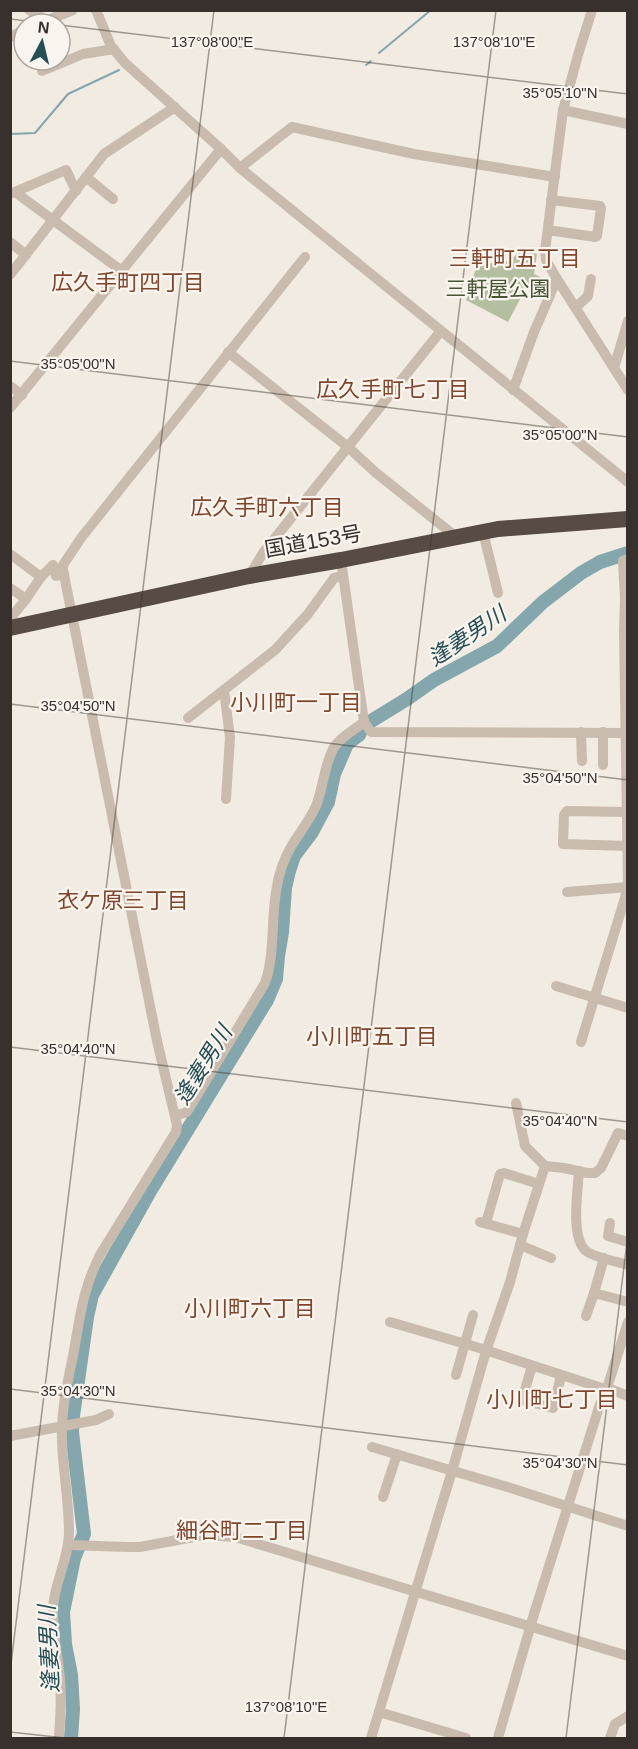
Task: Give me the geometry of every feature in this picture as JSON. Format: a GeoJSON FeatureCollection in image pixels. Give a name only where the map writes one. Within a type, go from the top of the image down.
{"type":"FeatureCollection","features":[{"type":"Feature","properties":{"kind":"highway","name":"国道153号"},"geometry":{"type":"LineString","coordinates":[[10,628],[249,576],[342,568],[455,536],[498,529],[627,519]]}},
{"type":"Feature","properties":{"kind":"street"},"geometry":{"type":"LineString","coordinates":[[96,10],[114,49],[125,63],[240,168],[627,482]]}},
{"type":"Feature","properties":{"kind":"street"},"geometry":{"type":"LineString","coordinates":[[592,10],[563,110],[545,251],[546,260],[557,279],[627,390]]}},
{"type":"Feature","properties":{"kind":"street"},"geometry":{"type":"LineString","coordinates":[[72,59],[83,54],[114,49]]}},
{"type":"Feature","properties":{"kind":"street"},"geometry":{"type":"LineString","coordinates":[[10,275],[104,154],[174,107]]}},
{"type":"Feature","properties":{"kind":"street"},"geometry":{"type":"LineString","coordinates":[[563,110],[627,124]]}},
{"type":"Feature","properties":{"kind":"street"},"geometry":{"type":"LineString","coordinates":[[240,168],[292,128],[414,154],[555,177]]}},
{"type":"Feature","properties":{"kind":"street"},"geometry":{"type":"LineString","coordinates":[[10,408],[221,149]]}},
{"type":"Feature","properties":{"kind":"street"},"geometry":{"type":"LineString","coordinates":[[13,193],[66,170],[76,191]]}},
{"type":"Feature","properties":{"kind":"street"},"geometry":{"type":"LineString","coordinates":[[86,177],[113,199]]}},
{"type":"Feature","properties":{"kind":"street"},"geometry":{"type":"LineString","coordinates":[[13,193],[122,272]]}},
{"type":"Feature","properties":{"kind":"street"},"geometry":{"type":"LineString","coordinates":[[548,230],[595,237],[601,208],[600,206],[551,200]]}},
{"type":"Feature","properties":{"kind":"street"},"geometry":{"type":"LineString","coordinates":[[10,242],[26,255]]}},
{"type":"Feature","properties":{"kind":"street"},"geometry":{"type":"LineString","coordinates":[[59,1738],[61,1692],[53,1605],[56,1585],[76,1546],[64,1477],[62,1425],[64,1399],[83,1297],[90,1274],[100,1255],[176,1132],[177,1125],[63,570],[65,560],[81,538],[306,256]]}},
{"type":"Feature","properties":{"kind":"street"},"geometry":{"type":"LineString","coordinates":[[513,390],[557,279]]}},
{"type":"Feature","properties":{"kind":"street"},"geometry":{"type":"LineString","coordinates":[[576,306],[588,296],[591,279]]}},
{"type":"Feature","properties":{"kind":"street"},"geometry":{"type":"LineString","coordinates":[[614,368],[627,321]]}},
{"type":"Feature","properties":{"kind":"street"},"geometry":{"type":"LineString","coordinates":[[249,576],[263,553],[440,332]]}},
{"type":"Feature","properties":{"kind":"street"},"geometry":{"type":"LineString","coordinates":[[228,352],[455,536]]}},
{"type":"Feature","properties":{"kind":"street"},"geometry":{"type":"LineString","coordinates":[[10,386],[21,395]]}},
{"type":"Feature","properties":{"kind":"street"},"geometry":{"type":"LineString","coordinates":[[483,532],[498,593]]}},
{"type":"Feature","properties":{"kind":"street"},"geometry":{"type":"LineString","coordinates":[[10,554],[41,577]]}},
{"type":"Feature","properties":{"kind":"street"},"geometry":{"type":"LineString","coordinates":[[581,1042],[627,886],[626,599],[623,561],[627,559]]}},
{"type":"Feature","properties":{"kind":"street"},"geometry":{"type":"LineString","coordinates":[[10,619],[41,577],[53,565],[56,576],[64,574]]}},
{"type":"Feature","properties":{"kind":"street"},"geometry":{"type":"LineString","coordinates":[[188,718],[274,650],[308,614],[342,568]]}},
{"type":"Feature","properties":{"kind":"street"},"geometry":{"type":"LineString","coordinates":[[342,568],[364,722],[371,732],[627,732]]}},
{"type":"Feature","properties":{"kind":"street"},"geometry":{"type":"LineString","coordinates":[[10,588],[26,599]]}},
{"type":"Feature","properties":{"kind":"street"},"geometry":{"type":"LineString","coordinates":[[224,690],[230,738],[226,800]]}},
{"type":"Feature","properties":{"kind":"street"},"geometry":{"type":"LineString","coordinates":[[175,1116],[187,1112],[265,983],[271,960],[275,893],[285,858],[317,803],[332,750],[364,722]]}},
{"type":"Feature","properties":{"kind":"street"},"geometry":{"type":"LineString","coordinates":[[581,732],[582,761]]}},
{"type":"Feature","properties":{"kind":"street"},"geometry":{"type":"LineString","coordinates":[[603,732],[603,765]]}},
{"type":"Feature","properties":{"kind":"street"},"geometry":{"type":"LineString","coordinates":[[626,812],[567,812],[564,815],[562,844],[627,846]]}},
{"type":"Feature","properties":{"kind":"street"},"geometry":{"type":"LineString","coordinates":[[567,892],[627,886]]}},
{"type":"Feature","properties":{"kind":"street"},"geometry":{"type":"LineString","coordinates":[[556,986],[627,1008]]}},
{"type":"Feature","properties":{"kind":"street"},"geometry":{"type":"LineString","coordinates":[[516,1103],[525,1146],[545,1166],[595,1173],[602,1168],[618,1133],[627,1136]]}},
{"type":"Feature","properties":{"kind":"street"},"geometry":{"type":"LineString","coordinates":[[372,1738],[486,1351],[505,1298],[545,1166]]}},
{"type":"Feature","properties":{"kind":"street"},"geometry":{"type":"LineString","coordinates":[[579,1171],[575,1220],[582,1244],[586,1251],[627,1265]]}},
{"type":"Feature","properties":{"kind":"street"},"geometry":{"type":"LineString","coordinates":[[539,1184],[504,1173],[500,1174],[483,1222],[521,1240],[551,1258]]}},
{"type":"Feature","properties":{"kind":"street"},"geometry":{"type":"LineString","coordinates":[[610,1223],[608,1236],[627,1242]]}},
{"type":"Feature","properties":{"kind":"street"},"geometry":{"type":"LineString","coordinates":[[586,1316],[604,1258]]}},
{"type":"Feature","properties":{"kind":"street"},"geometry":{"type":"LineString","coordinates":[[594,1293],[627,1302]]}},
{"type":"Feature","properties":{"kind":"street"},"geometry":{"type":"LineString","coordinates":[[456,1375],[473,1315]]}},
{"type":"Feature","properties":{"kind":"street"},"geometry":{"type":"LineString","coordinates":[[390,1322],[627,1396]]}},
{"type":"Feature","properties":{"kind":"street"},"geometry":{"type":"LineString","coordinates":[[498,1738],[567,1506],[627,1322]]}},
{"type":"Feature","properties":{"kind":"street"},"geometry":{"type":"LineString","coordinates":[[532,1366],[522,1400],[553,1408],[561,1376]]}},
{"type":"Feature","properties":{"kind":"street"},"geometry":{"type":"LineString","coordinates":[[10,1436],[96,1420],[109,1414]]}},
{"type":"Feature","properties":{"kind":"street"},"geometry":{"type":"LineString","coordinates":[[372,1447],[627,1526]]}},
{"type":"Feature","properties":{"kind":"street"},"geometry":{"type":"LineString","coordinates":[[382,1497],[397,1454]]}},
{"type":"Feature","properties":{"kind":"street"},"geometry":{"type":"LineString","coordinates":[[76,1546],[140,1547],[204,1535],[235,1537],[627,1656]]}},
{"type":"Feature","properties":{"kind":"street"},"geometry":{"type":"LineString","coordinates":[[379,1712],[466,1738]]}},
{"type":"Feature","properties":{"kind":"street"},"geometry":{"type":"LineString","coordinates":[[610,1738],[615,1724],[627,1716]]}},
{"type":"Feature","properties":{"kind":"green space","name":"三軒屋公園"},"geometry":{"type":"Polygon","coordinates":[[[522,250],[537,254],[534,274],[549,281],[545,291],[527,286],[508,322],[466,300],[477,265],[509,261],[522,250]]]}},
{"type":"Feature","properties":{"kind":"waterway"},"geometry":{"type":"LineString","coordinates":[[379,53],[431,10]]}},
{"type":"Feature","properties":{"kind":"waterway"},"geometry":{"type":"LineString","coordinates":[[366,65],[371,61]]}},
{"type":"Feature","properties":{"kind":"waterway"},"geometry":{"type":"LineString","coordinates":[[10,134],[35,133],[68,94],[119,70]]}},
{"type":"Feature","properties":{"kind":"waterway","name":"逢妻男川"},"geometry":{"type":"LineString","coordinates":[[71,1738],[73,1709],[71,1675],[65,1644],[63,1612],[74,1558],[84,1534],[72,1432],[92,1295],[150,1191],[267,1000],[276,979],[285,888],[294,856],[312,832],[328,802],[334,774],[347,744],[359,735],[363,726],[434,680],[497,646],[543,602],[581,573],[600,562],[628,553]]}},
{"type":"Feature","properties":{"kind":"district","name":"三軒町五丁目"},"geometry":{"type":"Point","coordinates":[515,258]}},
{"type":"Feature","properties":{"kind":"district","name":"広久手町四丁目"},"geometry":{"type":"Point","coordinates":[128,282]}},
{"type":"Feature","properties":{"kind":"district","name":"広久手町七丁目"},"geometry":{"type":"Point","coordinates":[393,389]}},
{"type":"Feature","properties":{"kind":"district","name":"広久手町六丁目"},"geometry":{"type":"Point","coordinates":[267,507]}},
{"type":"Feature","properties":{"kind":"district","name":"小川町一丁目"},"geometry":{"type":"Point","coordinates":[296,702]}},
{"type":"Feature","properties":{"kind":"district","name":"衣ケ原三丁目"},"geometry":{"type":"Point","coordinates":[123,900]}},
{"type":"Feature","properties":{"kind":"district","name":"小川町五丁目"},"geometry":{"type":"Point","coordinates":[372,1036]}},
{"type":"Feature","properties":{"kind":"district","name":"小川町六丁目"},"geometry":{"type":"Point","coordinates":[250,1308]}},
{"type":"Feature","properties":{"kind":"district","name":"小川町七丁目"},"geometry":{"type":"Point","coordinates":[552,1399]}},
{"type":"Feature","properties":{"kind":"district","name":"細谷町二丁目"},"geometry":{"type":"Point","coordinates":[242,1530]}}]}
